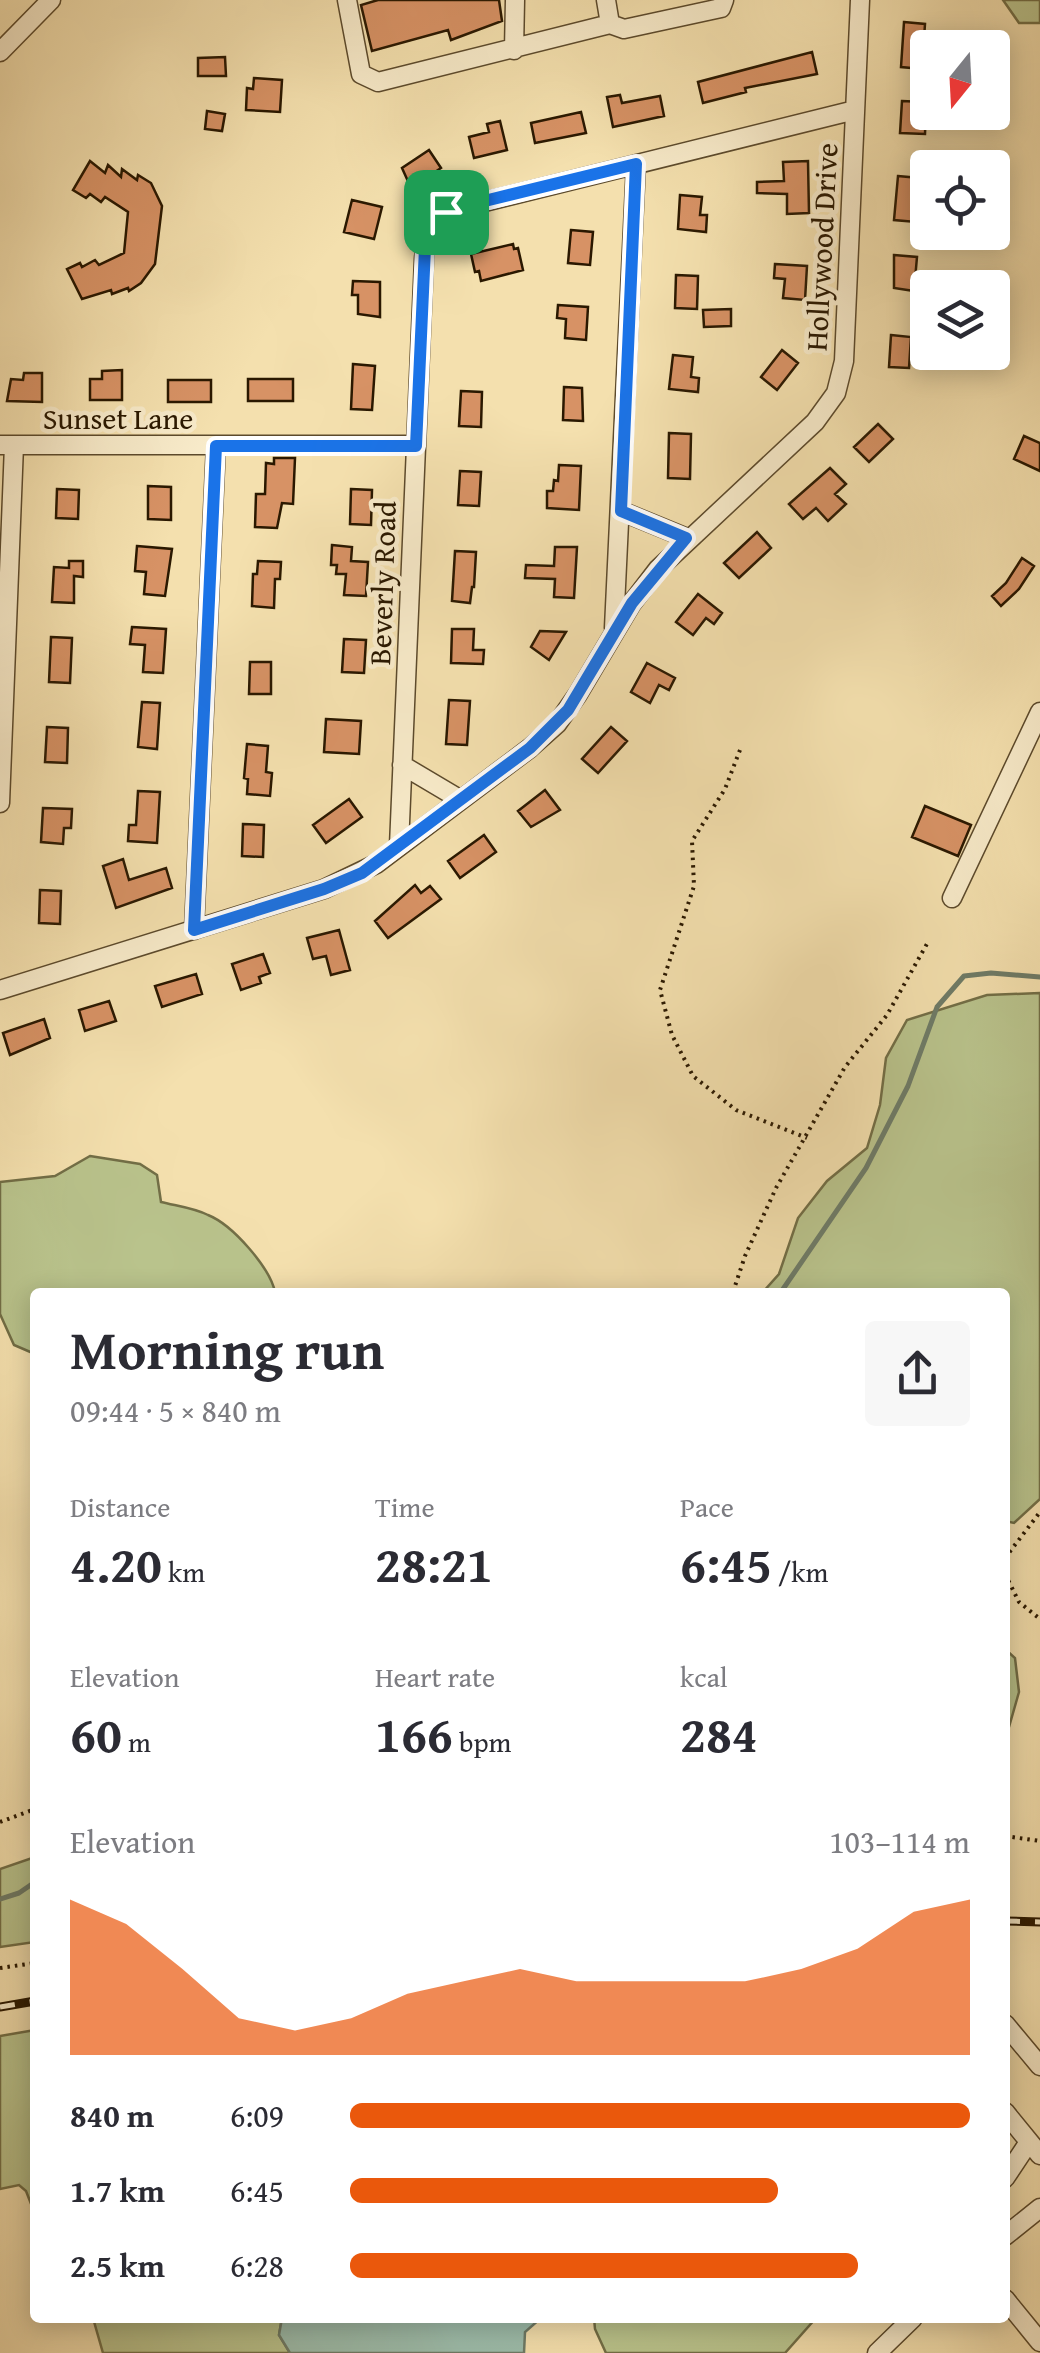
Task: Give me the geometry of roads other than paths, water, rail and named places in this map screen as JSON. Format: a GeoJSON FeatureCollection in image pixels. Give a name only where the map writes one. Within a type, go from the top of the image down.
{"type":"FeatureCollection","features":[{"type":"Feature","properties":{"kind":"street"},"geometry":{"type":"LineString","coordinates":[[0,52],[51,0]]}},
{"type":"Feature","properties":{"kind":"street"},"geometry":{"type":"LineString","coordinates":[[347,0],[361,74],[378,82],[610,24],[624,29],[722,8],[724,0]]}},
{"type":"Feature","properties":{"kind":"street"},"geometry":{"type":"LineString","coordinates":[[514,50],[515,0]]}},
{"type":"Feature","properties":{"kind":"street"},"geometry":{"type":"LineString","coordinates":[[606,0],[610,24]]}},
{"type":"Feature","properties":{"kind":"street","name":"Hollywood Drive"},"geometry":{"type":"LineString","coordinates":[[0,990],[338,884],[362,873],[556,724],[648,580],[686,538],[815,422],[836,393],[844,360],[860,0]]}},
{"type":"Feature","properties":{"kind":"street","name":"Beverly Road"},"geometry":{"type":"LineString","coordinates":[[399,846],[424,259],[432,226],[456,208],[855,110]]}},
{"type":"Feature","properties":{"kind":"street"},"geometry":{"type":"LineString","coordinates":[[614,632],[636,164]]}},
{"type":"Feature","properties":{"kind":"street"},"geometry":{"type":"LineString","coordinates":[[0,803],[7,445]]}},
{"type":"Feature","properties":{"kind":"street","name":"Sunset Lane"},"geometry":{"type":"LineString","coordinates":[[7,445],[416,446]]}},
{"type":"Feature","properties":{"kind":"street"},"geometry":{"type":"LineString","coordinates":[[194,930],[216,446]]}},
{"type":"Feature","properties":{"kind":"street"},"geometry":{"type":"LineString","coordinates":[[621,511],[686,538]]}},
{"type":"Feature","properties":{"kind":"street"},"geometry":{"type":"LineString","coordinates":[[952,898],[1040,712]]}},
{"type":"Feature","properties":{"kind":"street"},"geometry":{"type":"LineString","coordinates":[[402,765],[461,800]]}},
{"type":"Feature","properties":{"kind":"street"},"geometry":{"type":"LineString","coordinates":[[1010,2030],[1040,2066]]}},
{"type":"Feature","properties":{"kind":"street"},"geometry":{"type":"LineString","coordinates":[[1010,2118],[1035,2148],[1010,2173]]}},
{"type":"Feature","properties":{"kind":"street"},"geometry":{"type":"LineString","coordinates":[[1010,2232],[1040,2208]]}},
{"type":"Feature","properties":{"kind":"street"},"geometry":{"type":"LineString","coordinates":[[1010,2305],[1040,2342]]}},
{"type":"Feature","properties":{"kind":"street"},"geometry":{"type":"LineString","coordinates":[[877,2353],[908,2323]]}},
{"type":"Feature","properties":{"kind":"waterway"},"geometry":{"type":"LineString","coordinates":[[784,1288],[866,1168],[908,1086],[937,1007],[964,976],[991,973],[1040,977]]}},
{"type":"Feature","properties":{"kind":"waterway"},"geometry":{"type":"LineString","coordinates":[[0,1899],[30,1885]]}},
{"type":"Feature","properties":{"kind":"railway"},"geometry":{"type":"LineString","coordinates":[[1010,1921],[1040,1922]]}},
{"type":"Feature","properties":{"kind":"railway"},"geometry":{"type":"LineString","coordinates":[[0,2007],[30,2002]]}}]}
